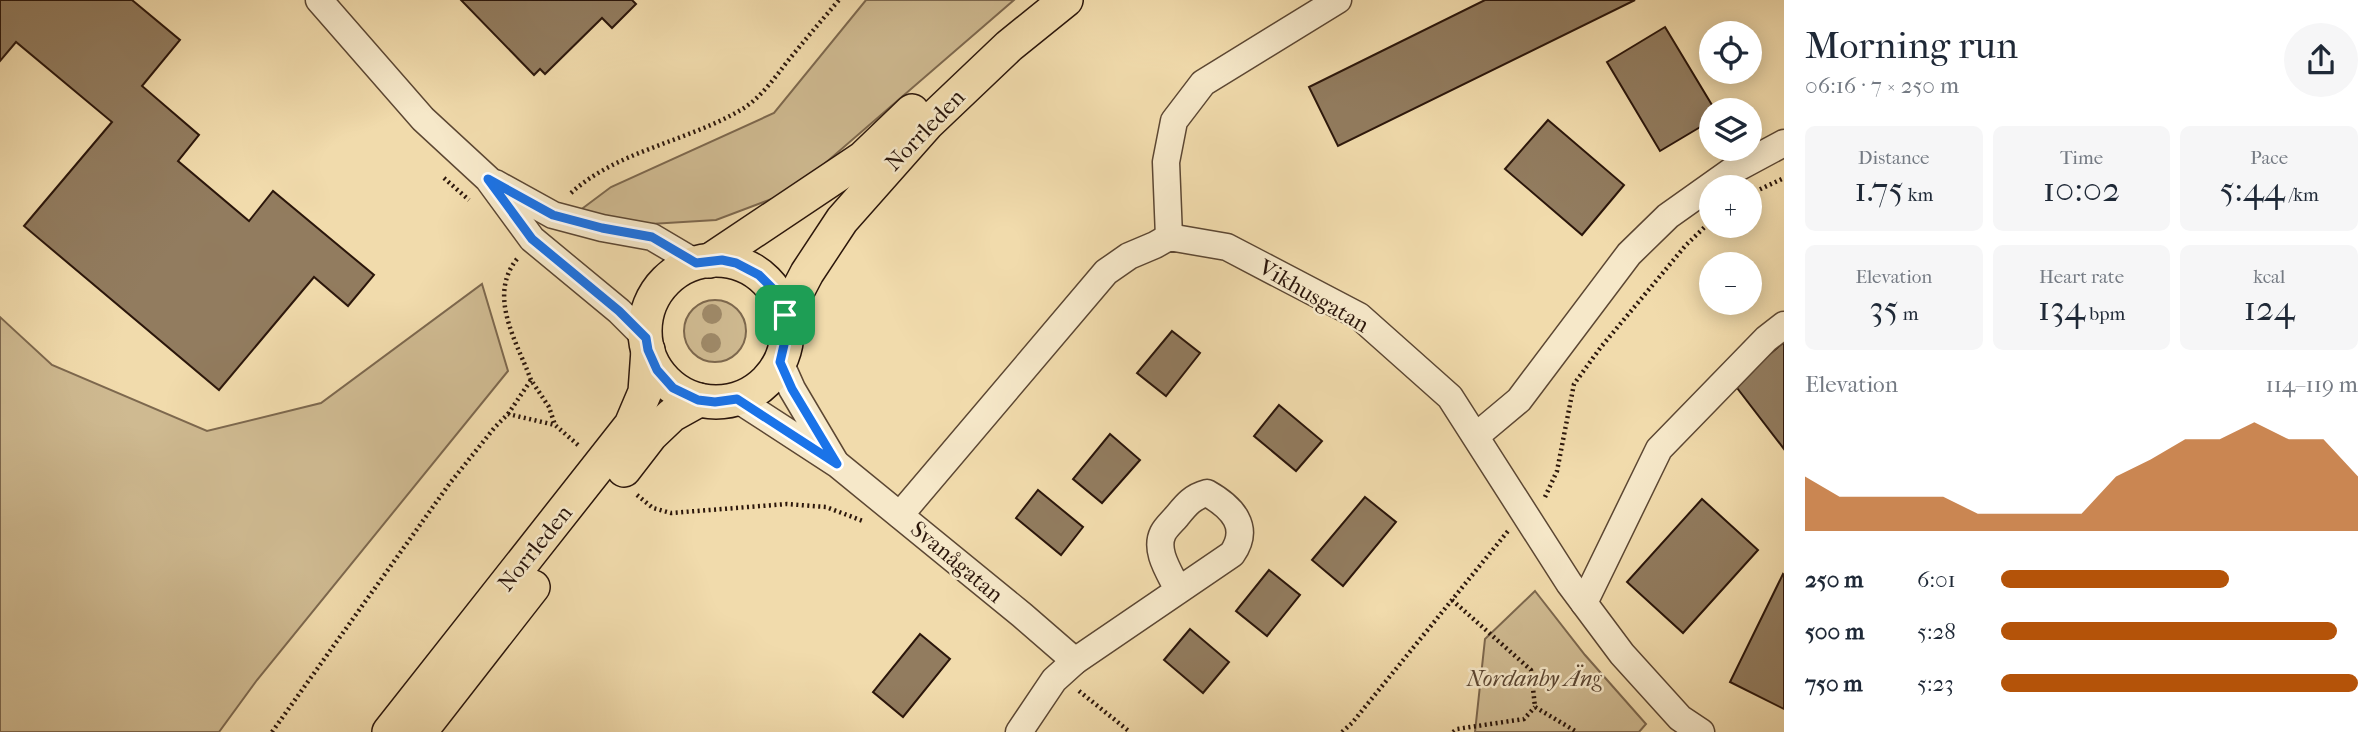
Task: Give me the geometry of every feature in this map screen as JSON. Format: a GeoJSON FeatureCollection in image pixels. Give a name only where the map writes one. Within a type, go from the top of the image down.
{"type":"FeatureCollection","features":[{"type":"Feature","properties":{"kind":"main road","name":"Norrleden"},"geometry":{"type":"LineString","coordinates":[[702,262],[863,158],[1033,0]]}},
{"type":"Feature","properties":{"kind":"main road","name":"Norrleden"},"geometry":{"type":"LineString","coordinates":[[785,315],[807,273],[842,220],[910,143],[1009,46],[1066,0]]}},
{"type":"Feature","properties":{"kind":"main road"},"geometry":{"type":"LineString","coordinates":[[722,260],[736,263],[759,275],[774,290],[785,315],[787,332],[780,362],[764,383],[750,394],[737,399],[715,402],[686,396],[665,380],[657,370],[647,344],[645,325],[653,298],[670,277],[702,262],[722,260]]}},
{"type":"Feature","properties":{"kind":"main road","name":"Norrleden"},"geometry":{"type":"LineString","coordinates":[[389,732],[631,425],[645,392],[647,344]]}},
{"type":"Feature","properties":{"kind":"main road","name":"Norrleden"},"geometry":{"type":"LineString","coordinates":[[420,732],[652,435],[672,415],[698,400]]}},
{"type":"Feature","properties":{"kind":"street"},"geometry":{"type":"LineString","coordinates":[[319,0],[423,119],[488,179],[532,239],[619,311],[647,344]]}},
{"type":"Feature","properties":{"kind":"street"},"geometry":{"type":"LineString","coordinates":[[901,515],[1106,272],[1129,256],[1155,246],[1169,237],[1167,162],[1174,121],[1203,83],[1338,0]]}},
{"type":"Feature","properties":{"kind":"street"},"geometry":{"type":"LineString","coordinates":[[1476,436],[1519,400],[1629,254],[1668,216],[1730,172],[1784,143]]}},
{"type":"Feature","properties":{"kind":"street"},"geometry":{"type":"LineString","coordinates":[[488,179],[553,215],[652,237],[702,262]]}},
{"type":"Feature","properties":{"kind":"street","name":"Vikhusgatan"},"geometry":{"type":"LineString","coordinates":[[1169,237],[1227,247],[1359,316],[1450,397],[1569,583],[1622,654],[1683,727]]}},
{"type":"Feature","properties":{"kind":"street"},"geometry":{"type":"LineString","coordinates":[[1584,603],[1659,449],[1784,324]]}},
{"type":"Feature","properties":{"kind":"street","name":"Svanågatan"},"geometry":{"type":"LineString","coordinates":[[780,362],[792,389],[837,464]]}},
{"type":"Feature","properties":{"kind":"street","name":"Svanågatan"},"geometry":{"type":"LineString","coordinates":[[737,399],[837,464],[901,515],[1067,668]]}},
{"type":"Feature","properties":{"kind":"street"},"geometry":{"type":"LineString","coordinates":[[1019,732],[1039,701],[1067,668],[1178,590]]}},
{"type":"Feature","properties":{"kind":"path"},"geometry":{"type":"LineString","coordinates":[[776,76],[839,0]]}},
{"type":"Feature","properties":{"kind":"path"},"geometry":{"type":"LineString","coordinates":[[1762,188],[1784,178]]}},
{"type":"Feature","properties":{"kind":"path"},"geometry":{"type":"LineString","coordinates":[[272,732],[450,483],[508,414],[531,380],[549,408],[555,425]]}},
{"type":"Feature","properties":{"kind":"path"},"geometry":{"type":"LineString","coordinates":[[508,414],[555,425],[582,448]]}},
{"type":"Feature","properties":{"kind":"path"},"geometry":{"type":"LineString","coordinates":[[637,495],[653,508],[671,513],[788,504],[826,506],[869,525]]}},
{"type":"Feature","properties":{"kind":"path"},"geometry":{"type":"LineString","coordinates":[[1452,600],[1531,670],[1535,707],[1524,719],[1457,729],[1453,732]]}},
{"type":"Feature","properties":{"kind":"path"},"geometry":{"type":"LineString","coordinates":[[1067,668],[1130,732]]}},
{"type":"Feature","properties":{"kind":"path"},"geometry":{"type":"LineString","coordinates":[[1535,707],[1577,732]]}},
{"type":"Feature","properties":{"kind":"green space"},"geometry":{"type":"Polygon","coordinates":[[[866,0],[1014,0],[793,191],[716,220],[634,225],[579,211],[611,187],[774,113],[866,0]]]}},
{"type":"Feature","properties":{"kind":"green space"},"geometry":{"type":"Polygon","coordinates":[[[482,284],[508,371],[257,680],[219,732],[0,732],[0,317],[52,365],[207,431],[321,403],[482,284]]]}},
{"type":"Feature","properties":{"kind":"green space"},"geometry":{"type":"Polygon","coordinates":[[[715,300],[727,302],[737,309],[744,319],[744,343],[737,353],[727,360],[715,362],[703,360],[693,353],[686,343],[684,331],[686,319],[693,309],[703,302],[715,300]]]}},
{"type":"Feature","properties":{"kind":"green space","name":"Nordanby Äng"},"geometry":{"type":"Polygon","coordinates":[[[1535,591],[1585,655],[1646,724],[1639,732],[1475,732],[1485,639],[1535,591]]]}},
{"type":"Feature","properties":{"kind":"building"},"geometry":{"type":"Polygon","coordinates":[[[0,0],[132,0],[180,40],[142,86],[199,135],[178,161],[249,221],[273,191],[374,275],[348,306],[314,277],[219,390],[24,226],[112,122],[16,42],[0,61],[0,0]]]}},
{"type":"Feature","properties":{"kind":"building"},"geometry":{"type":"Polygon","coordinates":[[[461,0],[632,0],[636,4],[612,28],[602,18],[545,74],[540,69],[534,75],[461,0]]]}},
{"type":"Feature","properties":{"kind":"building"},"geometry":{"type":"Polygon","coordinates":[[[1485,0],[1635,0],[1338,146],[1309,87],[1485,0]]]}},
{"type":"Feature","properties":{"kind":"building"},"geometry":{"type":"Polygon","coordinates":[[[1665,27],[1708,98],[1699,98],[1699,128],[1660,151],[1607,62],[1665,27]]]}},
{"type":"Feature","properties":{"kind":"building"},"geometry":{"type":"Polygon","coordinates":[[[1548,120],[1624,185],[1582,235],[1505,169],[1548,120]]]}},
{"type":"Feature","properties":{"kind":"building"},"geometry":{"type":"Polygon","coordinates":[[[1172,331],[1200,353],[1166,396],[1137,373],[1172,331]]]}},
{"type":"Feature","properties":{"kind":"building"},"geometry":{"type":"Polygon","coordinates":[[[1784,342],[1784,449],[1734,384],[1784,342]]]}},
{"type":"Feature","properties":{"kind":"building"},"geometry":{"type":"Polygon","coordinates":[[[1279,405],[1322,441],[1296,471],[1254,436],[1279,405]]]}},
{"type":"Feature","properties":{"kind":"building"},"geometry":{"type":"Polygon","coordinates":[[[1110,434],[1140,460],[1102,503],[1073,479],[1110,434]]]}},
{"type":"Feature","properties":{"kind":"building"},"geometry":{"type":"Polygon","coordinates":[[[1038,490],[1083,527],[1061,555],[1016,518],[1038,490]]]}},
{"type":"Feature","properties":{"kind":"building"},"geometry":{"type":"Polygon","coordinates":[[[1365,497],[1396,522],[1343,586],[1312,560],[1365,497]]]}},
{"type":"Feature","properties":{"kind":"building"},"geometry":{"type":"Polygon","coordinates":[[[1702,499],[1758,550],[1683,633],[1627,582],[1702,499]]]}},
{"type":"Feature","properties":{"kind":"building"},"geometry":{"type":"Polygon","coordinates":[[[1269,570],[1300,595],[1267,636],[1236,611],[1269,570]]]}},
{"type":"Feature","properties":{"kind":"building"},"geometry":{"type":"Polygon","coordinates":[[[1784,575],[1784,709],[1730,682],[1784,575]]]}},
{"type":"Feature","properties":{"kind":"building"},"geometry":{"type":"Polygon","coordinates":[[[1190,629],[1229,662],[1203,693],[1164,660],[1190,629]]]}},
{"type":"Feature","properties":{"kind":"building"},"geometry":{"type":"Polygon","coordinates":[[[920,634],[950,659],[903,717],[873,692],[920,634]]]}},
{"type":"Feature","properties":{"kind":"route"},"geometry":{"type":"LineString","coordinates":[[488,179],[553,215],[652,237],[696,263],[722,260],[736,263],[759,275],[774,290],[785,315],[787,332],[780,362],[792,389],[837,464],[737,399],[715,402],[698,400],[673,388],[657,370],[646,338],[619,311],[532,239],[488,179]]}}]}
